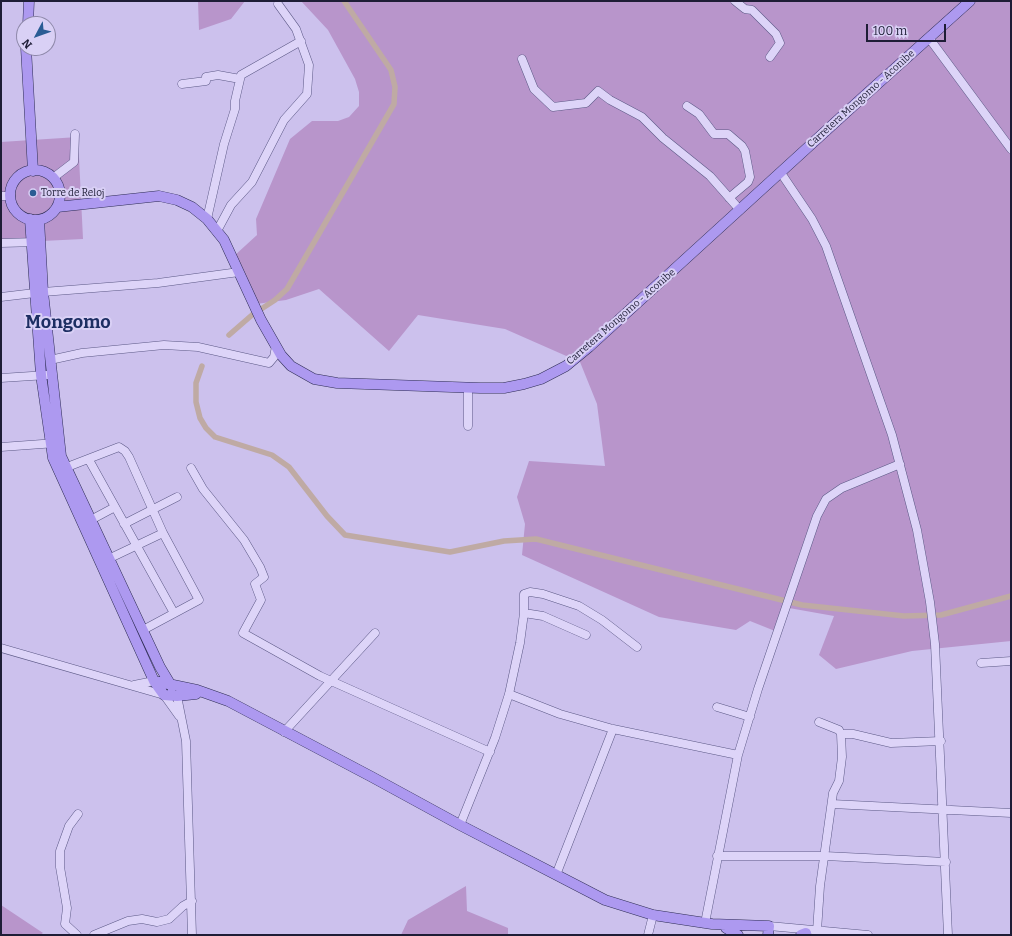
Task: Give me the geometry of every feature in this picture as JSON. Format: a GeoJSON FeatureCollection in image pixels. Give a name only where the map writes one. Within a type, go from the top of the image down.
{"type":"FeatureCollection","features":[{"type":"Feature","properties":{"kind":"main road"},"geometry":{"type":"LineString","coordinates":[[28,16],[29,1]]}},
{"type":"Feature","properties":{"kind":"main road","name":"Carretera Mongomo - Aconibe"},"geometry":{"type":"LineString","coordinates":[[59,202],[78,204],[159,196],[182,203],[207,219],[217,231],[233,256],[238,272],[252,303],[276,346],[291,366],[303,374],[318,380],[337,383],[504,388],[524,384],[541,379],[566,366],[626,315],[969,1]]}},
{"type":"Feature","properties":{"kind":"main road"},"geometry":{"type":"LineString","coordinates":[[26,56],[33,170]]}},
{"type":"Feature","properties":{"kind":"main road"},"geometry":{"type":"LineString","coordinates":[[33,170],[40,171],[53,178],[57,184],[59,202],[50,216],[35,220],[24,217],[14,208],[6,196],[14,182],[26,172],[33,170]]}},
{"type":"Feature","properties":{"kind":"main road"},"geometry":{"type":"LineString","coordinates":[[35,220],[39,292],[41,375],[61,469],[86,522],[109,558],[160,668],[177,696]]}},
{"type":"Feature","properties":{"kind":"main road"},"geometry":{"type":"LineString","coordinates":[[39,292],[52,374],[55,443]]}},
{"type":"Feature","properties":{"kind":"main road"},"geometry":{"type":"LineString","coordinates":[[86,522],[99,563],[154,681],[164,695],[177,696],[208,694]]}},
{"type":"Feature","properties":{"kind":"main road"},"geometry":{"type":"LineString","coordinates":[[154,681],[208,694],[228,701],[460,825],[605,900],[653,915],[708,924],[766,931]]}},
{"type":"Feature","properties":{"kind":"main road"},"geometry":{"type":"LineString","coordinates":[[708,924],[726,928],[766,931]]}},
{"type":"Feature","properties":{"kind":"main road"},"geometry":{"type":"LineString","coordinates":[[726,928],[738,935]]}},
{"type":"Feature","properties":{"kind":"street"},"geometry":{"type":"LineString","coordinates":[[735,1],[745,9],[752,10],[776,34],[780,44],[770,58]]}},
{"type":"Feature","properties":{"kind":"street"},"geometry":{"type":"LineString","coordinates":[[217,231],[232,205],[252,182],[284,120],[307,94],[309,65],[296,29],[278,4]]}},
{"type":"Feature","properties":{"kind":"street"},"geometry":{"type":"LineString","coordinates":[[929,38],[1011,149]]}},
{"type":"Feature","properties":{"kind":"street"},"geometry":{"type":"LineString","coordinates":[[207,219],[213,198],[220,160],[235,109],[235,101],[240,79],[244,72],[301,41]]}},
{"type":"Feature","properties":{"kind":"street"},"geometry":{"type":"LineString","coordinates":[[522,59],[534,89],[553,107],[586,103],[598,91],[610,100],[642,117],[663,138],[710,176],[740,210]]}},
{"type":"Feature","properties":{"kind":"street"},"geometry":{"type":"LineString","coordinates":[[182,84],[206,82],[206,77],[218,75],[240,79]]}},
{"type":"Feature","properties":{"kind":"street"},"geometry":{"type":"LineString","coordinates":[[687,106],[699,114],[714,134],[728,134],[742,146],[745,151],[750,177],[748,182],[729,198]]}},
{"type":"Feature","properties":{"kind":"street"},"geometry":{"type":"LineString","coordinates":[[53,178],[74,162],[75,134]]}},
{"type":"Feature","properties":{"kind":"street"},"geometry":{"type":"LineString","coordinates":[[781,173],[812,219],[826,246],[892,435],[917,530],[930,602],[935,644],[941,741],[948,935]]}},
{"type":"Feature","properties":{"kind":"street"},"geometry":{"type":"LineString","coordinates":[[1,243],[36,242]]}},
{"type":"Feature","properties":{"kind":"street"},"geometry":{"type":"LineString","coordinates":[[1,297],[39,292],[158,283],[238,272]]}},
{"type":"Feature","properties":{"kind":"street"},"geometry":{"type":"LineString","coordinates":[[50,360],[82,353],[164,345],[198,347],[269,363],[274,357],[276,346]]}},
{"type":"Feature","properties":{"kind":"street"},"geometry":{"type":"LineString","coordinates":[[1,378],[52,374]]}},
{"type":"Feature","properties":{"kind":"street"},"geometry":{"type":"LineString","coordinates":[[468,387],[468,426]]}},
{"type":"Feature","properties":{"kind":"street"},"geometry":{"type":"LineString","coordinates":[[1,447],[55,443]]}},
{"type":"Feature","properties":{"kind":"street"},"geometry":{"type":"LineString","coordinates":[[61,469],[89,460],[119,447],[125,451],[163,533],[199,600],[143,630]]}},
{"type":"Feature","properties":{"kind":"street"},"geometry":{"type":"LineString","coordinates":[[89,460],[174,613]]}},
{"type":"Feature","properties":{"kind":"street"},"geometry":{"type":"LineString","coordinates":[[708,924],[717,856],[738,755],[780,624],[817,516],[826,499],[842,488],[900,464]]}},
{"type":"Feature","properties":{"kind":"street"},"geometry":{"type":"LineString","coordinates":[[191,468],[203,489],[244,540],[260,567],[264,577],[255,584],[261,600],[243,633],[330,680],[490,752]]}},
{"type":"Feature","properties":{"kind":"street"},"geometry":{"type":"LineString","coordinates":[[124,524],[177,497]]}},
{"type":"Feature","properties":{"kind":"street"},"geometry":{"type":"LineString","coordinates":[[86,522],[115,507]]}},
{"type":"Feature","properties":{"kind":"street"},"geometry":{"type":"LineString","coordinates":[[99,563],[163,533]]}},
{"type":"Feature","properties":{"kind":"street"},"geometry":{"type":"LineString","coordinates":[[460,825],[490,752],[509,694],[520,643],[524,613],[524,594],[530,592],[543,594],[579,606],[602,620],[637,647]]}},
{"type":"Feature","properties":{"kind":"street"},"geometry":{"type":"LineString","coordinates":[[524,613],[543,616],[586,635]]}},
{"type":"Feature","properties":{"kind":"street"},"geometry":{"type":"LineString","coordinates":[[284,732],[330,680],[375,633]]}},
{"type":"Feature","properties":{"kind":"street"},"geometry":{"type":"LineString","coordinates":[[1,648],[164,695],[181,720]]}},
{"type":"Feature","properties":{"kind":"street"},"geometry":{"type":"LineString","coordinates":[[981,663],[1011,661]]}},
{"type":"Feature","properties":{"kind":"street"},"geometry":{"type":"LineString","coordinates":[[129,685],[154,681]]}},
{"type":"Feature","properties":{"kind":"street"},"geometry":{"type":"LineString","coordinates":[[509,694],[560,714],[613,728],[738,755]]}},
{"type":"Feature","properties":{"kind":"street"},"geometry":{"type":"LineString","coordinates":[[177,696],[186,740],[192,935]]}},
{"type":"Feature","properties":{"kind":"street"},"geometry":{"type":"LineString","coordinates":[[717,707],[750,717]]}},
{"type":"Feature","properties":{"kind":"street"},"geometry":{"type":"LineString","coordinates":[[817,931],[824,856],[833,793],[839,781],[842,757],[841,734],[839,730],[819,722]]}},
{"type":"Feature","properties":{"kind":"street"},"geometry":{"type":"LineString","coordinates":[[556,875],[613,728]]}},
{"type":"Feature","properties":{"kind":"street"},"geometry":{"type":"LineString","coordinates":[[841,734],[853,734],[891,743],[941,741]]}},
{"type":"Feature","properties":{"kind":"street"},"geometry":{"type":"LineString","coordinates":[[832,804],[1011,813]]}},
{"type":"Feature","properties":{"kind":"street"},"geometry":{"type":"LineString","coordinates":[[77,935],[66,924],[67,908],[60,867],[60,852],[69,826],[78,814]]}},
{"type":"Feature","properties":{"kind":"street"},"geometry":{"type":"LineString","coordinates":[[717,856],[824,856],[946,862]]}},
{"type":"Feature","properties":{"kind":"street"},"geometry":{"type":"LineString","coordinates":[[94,935],[128,921],[142,919],[163,921],[192,901]]}},
{"type":"Feature","properties":{"kind":"street"},"geometry":{"type":"LineString","coordinates":[[648,935],[653,915]]}},
{"type":"Feature","properties":{"kind":"street"},"geometry":{"type":"LineString","coordinates":[[766,931],[804,934],[817,931]]}},
{"type":"Feature","properties":{"kind":"street"},"geometry":{"type":"LineString","coordinates":[[766,931],[817,931],[868,935]]}},
{"type":"Feature","properties":{"kind":"shaded area"},"geometry":{"type":"Polygon","coordinates":[[[198,1],[245,1],[231,19],[199,30],[198,1]]]}},
{"type":"Feature","properties":{"kind":"shaded area"},"geometry":{"type":"Polygon","coordinates":[[[301,1],[1011,1],[1011,641],[912,651],[836,669],[819,655],[834,616],[789,608],[780,633],[750,621],[736,630],[659,617],[522,555],[525,524],[517,497],[529,461],[605,466],[597,404],[580,362],[505,329],[418,315],[389,351],[319,289],[286,300],[256,304],[234,256],[257,235],[256,219],[290,139],[312,121],[338,121],[349,117],[359,106],[359,92],[355,79],[328,30],[301,1]]]}},
{"type":"Feature","properties":{"kind":"shaded area"},"geometry":{"type":"Polygon","coordinates":[[[78,137],[83,239],[1,243],[1,142],[78,137]]]}},
{"type":"Feature","properties":{"kind":"shaded area"},"geometry":{"type":"Polygon","coordinates":[[[466,886],[467,911],[508,928],[508,935],[401,935],[408,920],[466,886]]]}},
{"type":"Feature","properties":{"kind":"shaded area"},"geometry":{"type":"Polygon","coordinates":[[[1,905],[43,933],[40,935],[1,935],[1,905]]]}},
{"type":"Feature","properties":{"kind":"waterway"},"geometry":{"type":"LineString","coordinates":[[229,335],[252,315],[275,300],[287,289],[394,104],[395,87],[391,70],[344,1]]}},
{"type":"Feature","properties":{"kind":"waterway"},"geometry":{"type":"LineString","coordinates":[[202,366],[196,383],[196,402],[200,418],[206,428],[215,437],[272,455],[289,467],[327,516],[345,535],[450,552],[504,541],[536,539],[802,605],[904,616],[941,615],[1011,596]]}},
{"type":"Feature","properties":{"kind":"place","name":"Torre de Reloj"},"geometry":{"type":"Point","coordinates":[33,193]}},
{"type":"Feature","properties":{"kind":"district","name":"Mongomo"},"geometry":{"type":"Point","coordinates":[68,323]}}]}
